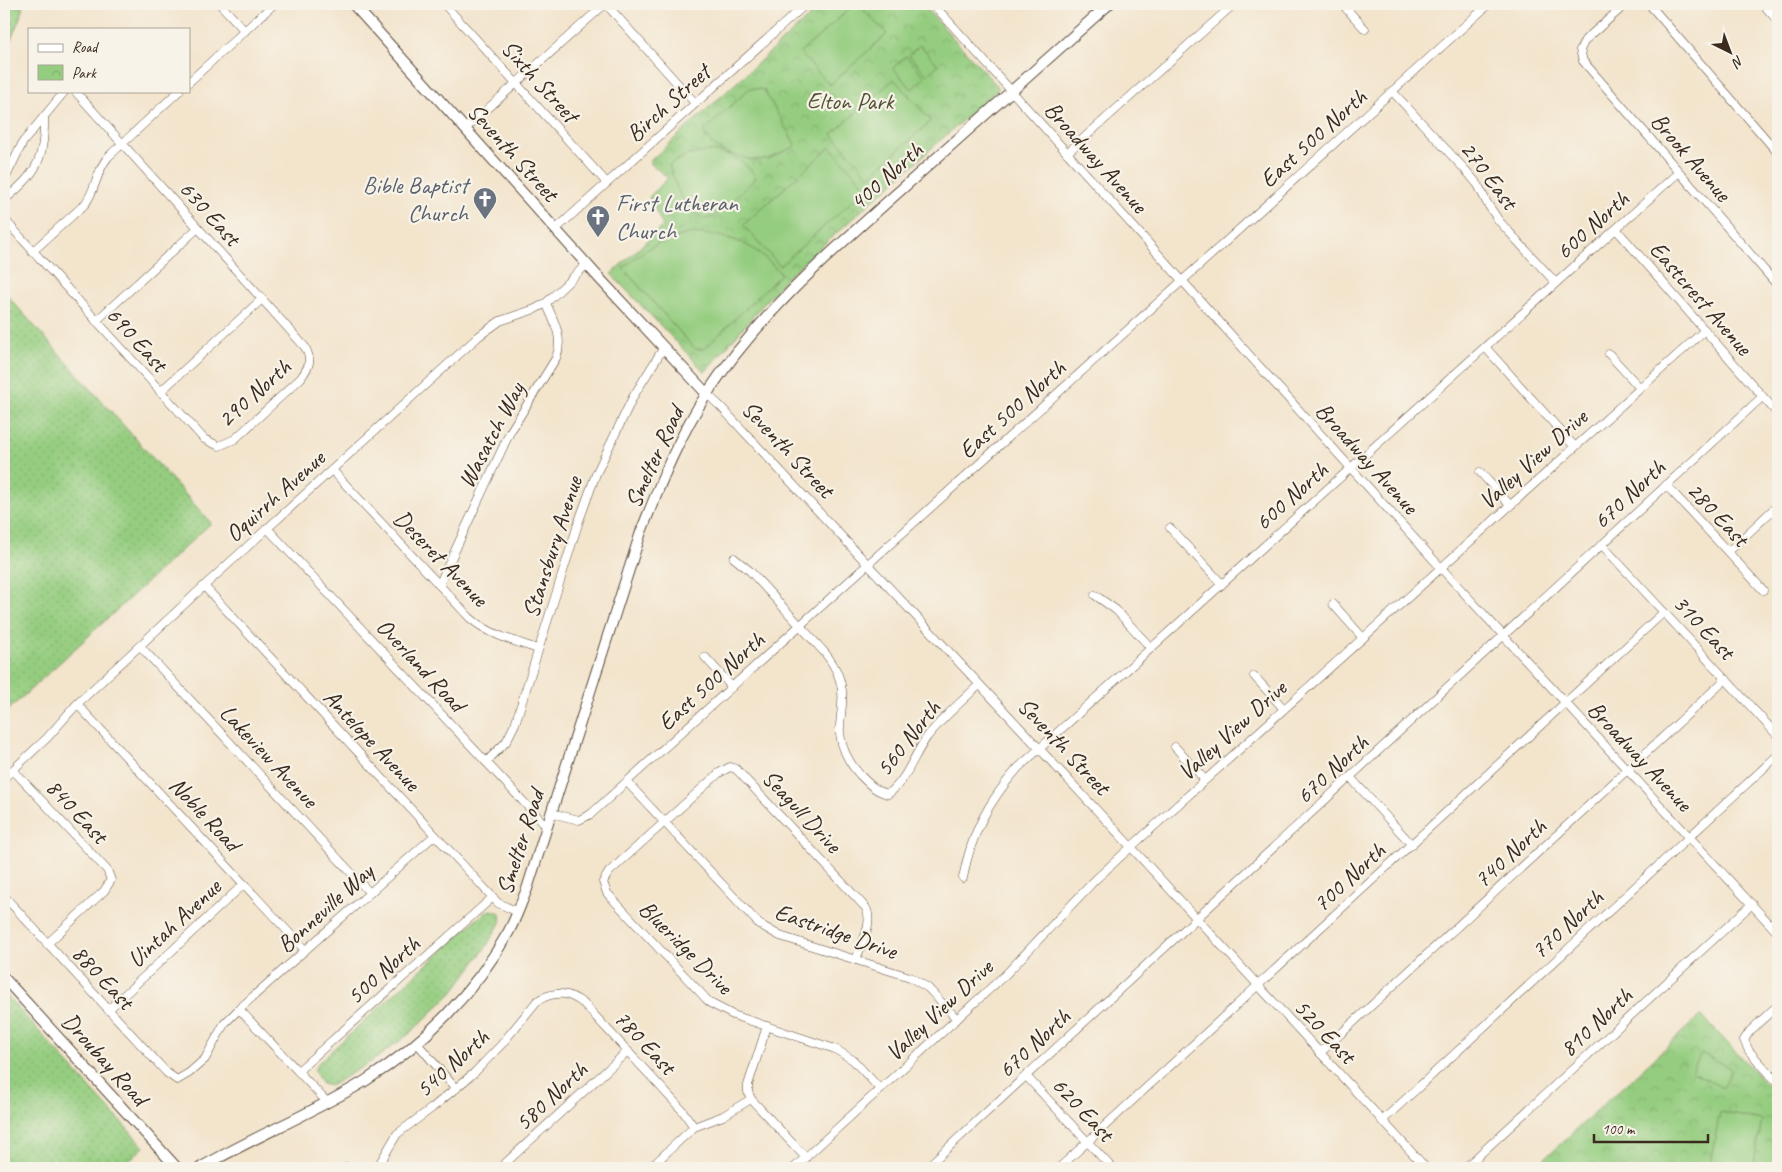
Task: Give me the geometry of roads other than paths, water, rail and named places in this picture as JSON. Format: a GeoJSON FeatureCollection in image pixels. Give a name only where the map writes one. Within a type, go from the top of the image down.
{"type":"FeatureCollection","features":[{"type":"Feature","properties":{"kind":"street"},"geometry":{"type":"LineString","coordinates":[[220,4],[245,31]]}},
{"type":"Feature","properties":{"kind":"street"},"geometry":{"type":"LineString","coordinates":[[190,81],[274,4]]}},
{"type":"Feature","properties":{"kind":"street","name":"Seventh Street"},"geometry":{"type":"LineString","coordinates":[[353,4],[587,264],[868,564],[1196,919]]}},
{"type":"Feature","properties":{"kind":"street","name":"Sixth Street"},"geometry":{"type":"LineString","coordinates":[[444,4],[607,183]]}},
{"type":"Feature","properties":{"kind":"street"},"geometry":{"type":"LineString","coordinates":[[465,129],[605,4],[695,103]]}},
{"type":"Feature","properties":{"kind":"street","name":"Birch Street"},"geometry":{"type":"LineString","coordinates":[[556,229],[806,4]]}},
{"type":"Feature","properties":{"kind":"street","name":"Broadway Avenue"},"geometry":{"type":"LineString","coordinates":[[933,4],[1440,568],[1778,933]]}},
{"type":"Feature","properties":{"kind":"street","name":"400 North"},"geometry":{"type":"LineString","coordinates":[[707,394],[753,332],[800,281],[1109,4]]}},
{"type":"Feature","properties":{"kind":"street"},"geometry":{"type":"LineString","coordinates":[[1067,153],[1234,4]]}},
{"type":"Feature","properties":{"kind":"street"},"geometry":{"type":"LineString","coordinates":[[1342,4],[1365,29]]}},
{"type":"Feature","properties":{"kind":"street","name":"East 500 North"},"geometry":{"type":"LineString","coordinates":[[551,813],[578,820],[584,819],[627,782],[1490,4]]}},
{"type":"Feature","properties":{"kind":"street","name":"Brook Avenue"},"geometry":{"type":"LineString","coordinates":[[1626,4],[1585,40],[1580,50],[1583,60],[1778,286]]}},
{"type":"Feature","properties":{"kind":"street"},"geometry":{"type":"LineString","coordinates":[[1649,4],[1778,153]]}},
{"type":"Feature","properties":{"kind":"street"},"geometry":{"type":"LineString","coordinates":[[1763,4],[1778,21]]}},
{"type":"Feature","properties":{"kind":"street","name":"270 East"},"geometry":{"type":"LineString","coordinates":[[1392,91],[1469,174],[1484,194],[1487,203],[1499,221],[1556,283]]}},
{"type":"Feature","properties":{"kind":"street"},"geometry":{"type":"LineString","coordinates":[[4,181],[23,142],[64,92]]}},
{"type":"Feature","properties":{"kind":"street","name":"630 East"},"geometry":{"type":"LineString","coordinates":[[76,92],[305,347],[310,363]]}},
{"type":"Feature","properties":{"kind":"street"},"geometry":{"type":"LineString","coordinates":[[32,252],[85,204],[103,163],[178,92]]}},
{"type":"Feature","properties":{"kind":"street"},"geometry":{"type":"LineString","coordinates":[[4,200],[22,186],[37,165],[45,137],[44,118]]}},
{"type":"Feature","properties":{"kind":"street","name":"600 North"},"geometry":{"type":"LineString","coordinates":[[963,878],[973,837],[985,813],[1008,779],[1680,172]]}},
{"type":"Feature","properties":{"kind":"street","name":"690 East"},"geometry":{"type":"LineString","coordinates":[[4,219],[204,439],[219,446]]}},
{"type":"Feature","properties":{"kind":"street"},"geometry":{"type":"LineString","coordinates":[[96,321],[198,228]]}},
{"type":"Feature","properties":{"kind":"street","name":"Eastcrest Avenue"},"geometry":{"type":"LineString","coordinates":[[1616,229],[1778,414]]}},
{"type":"Feature","properties":{"kind":"street","name":"Oquirrh Avenue"},"geometry":{"type":"LineString","coordinates":[[4,778],[47,738],[77,704],[204,586],[489,328],[500,321],[535,309],[546,303],[587,264]]}},
{"type":"Feature","properties":{"kind":"street"},"geometry":{"type":"LineString","coordinates":[[160,392],[262,299]]}},
{"type":"Feature","properties":{"kind":"street","name":"Wasatch Way"},"geometry":{"type":"LineString","coordinates":[[438,585],[510,432],[552,366],[559,350],[557,330],[546,303]]}},
{"type":"Feature","properties":{"kind":"street","name":"Valley View Drive"},"geometry":{"type":"LineString","coordinates":[[794,1168],[1007,973],[1095,880],[1130,847],[1705,330]]}},
{"type":"Feature","properties":{"kind":"street","name":"Stansbury Avenue"},"geometry":{"type":"LineString","coordinates":[[486,762],[502,746],[512,730],[578,522],[596,474],[632,397],[664,347]]}},
{"type":"Feature","properties":{"kind":"street"},"geometry":{"type":"LineString","coordinates":[[1485,347],[1574,447]]}},
{"type":"Feature","properties":{"kind":"street"},"geometry":{"type":"LineString","coordinates":[[1609,354],[1640,388]]}},
{"type":"Feature","properties":{"kind":"street","name":"290 North"},"geometry":{"type":"LineString","coordinates":[[219,446],[235,439],[302,378],[310,363]]}},
{"type":"Feature","properties":{"kind":"street","name":"Smelter Road"},"geometry":{"type":"LineString","coordinates":[[200,1168],[372,1077],[396,1061],[443,1019],[470,990],[492,959],[510,930],[527,889],[641,532],[676,449],[707,394]]}},
{"type":"Feature","properties":{"kind":"street","name":"670 North"},"geometry":{"type":"LineString","coordinates":[[926,1168],[1762,397]]}},
{"type":"Feature","properties":{"kind":"street","name":"Deseret Avenue"},"geometry":{"type":"LineString","coordinates":[[332,470],[470,618],[482,627],[504,638],[538,649]]}},
{"type":"Feature","properties":{"kind":"street"},"geometry":{"type":"LineString","coordinates":[[1480,472],[1510,505]]}},
{"type":"Feature","properties":{"kind":"street","name":"280 East"},"geometry":{"type":"LineString","coordinates":[[1666,485],[1763,590]]}},
{"type":"Feature","properties":{"kind":"street"},"geometry":{"type":"LineString","coordinates":[[1728,552],[1778,505]]}},
{"type":"Feature","properties":{"kind":"street","name":"Overland Road"},"geometry":{"type":"LineString","coordinates":[[268,528],[547,828]]}},
{"type":"Feature","properties":{"kind":"street"},"geometry":{"type":"LineString","coordinates":[[1170,528],[1222,584]]}},
{"type":"Feature","properties":{"kind":"street","name":"310 East"},"geometry":{"type":"LineString","coordinates":[[1602,545],[1778,736]]}},
{"type":"Feature","properties":{"kind":"street"},"geometry":{"type":"LineString","coordinates":[[734,558],[750,571],[800,626]]}},
{"type":"Feature","properties":{"kind":"street","name":"Antelope Avenue"},"geometry":{"type":"LineString","coordinates":[[204,586],[498,903],[518,912]]}},
{"type":"Feature","properties":{"kind":"street"},"geometry":{"type":"LineString","coordinates":[[1096,595],[1116,610],[1151,648]]}},
{"type":"Feature","properties":{"kind":"street"},"geometry":{"type":"LineString","coordinates":[[1333,604],[1363,638]]}},
{"type":"Feature","properties":{"kind":"street","name":"700 North"},"geometry":{"type":"LineString","coordinates":[[1059,1168],[1664,612]]}},
{"type":"Feature","properties":{"kind":"street","name":"560 North"},"geometry":{"type":"LineString","coordinates":[[800,626],[830,659],[838,673],[843,696],[840,723],[841,739],[850,761],[872,787],[888,794],[900,784],[911,761],[927,737],[979,685]]}},
{"type":"Feature","properties":{"kind":"street","name":"Lakeview Avenue"},"geometry":{"type":"LineString","coordinates":[[140,646],[370,892]]}},
{"type":"Feature","properties":{"kind":"street"},"geometry":{"type":"LineString","coordinates":[[705,657],[732,687]]}},
{"type":"Feature","properties":{"kind":"street"},"geometry":{"type":"LineString","coordinates":[[1254,676],[1284,709]]}},
{"type":"Feature","properties":{"kind":"street","name":"740 North"},"geometry":{"type":"LineString","coordinates":[[1320,1053],[1726,679]]}},
{"type":"Feature","properties":{"kind":"street","name":"Noble Road"},"geometry":{"type":"LineString","coordinates":[[77,704],[305,950]]}},
{"type":"Feature","properties":{"kind":"street"},"geometry":{"type":"LineString","coordinates":[[1175,747],[1205,780]]}},
{"type":"Feature","properties":{"kind":"street","name":"770 North"},"geometry":{"type":"LineString","coordinates":[[1382,1120],[1778,755]]}},
{"type":"Feature","properties":{"kind":"street","name":"Seagull Drive"},"geometry":{"type":"LineString","coordinates":[[664,822],[719,773],[730,767],[736,769],[866,908],[869,914],[869,921],[856,960]]}},
{"type":"Feature","properties":{"kind":"street","name":"840 East"},"geometry":{"type":"LineString","coordinates":[[13,770],[107,870],[111,880],[104,891],[47,944]]}},
{"type":"Feature","properties":{"kind":"street"},"geometry":{"type":"LineString","coordinates":[[1350,777],[1412,845]]}},
{"type":"Feature","properties":{"kind":"street","name":"Eastridge Drive"},"geometry":{"type":"LineString","coordinates":[[627,782],[753,919],[766,929],[780,936],[916,980],[928,988],[956,1019]]}},
{"type":"Feature","properties":{"kind":"street","name":"Blueridge Drive"},"geometry":{"type":"LineString","coordinates":[[664,822],[609,872],[603,882],[607,893],[705,999],[727,1013],[829,1046],[842,1052],[853,1060],[880,1089]]}},
{"type":"Feature","properties":{"kind":"street","name":"Bonneville Way"},"geometry":{"type":"LineString","coordinates":[[177,1080],[189,1073],[205,1058],[224,1024],[239,1009],[435,835]]}},
{"type":"Feature","properties":{"kind":"street","name":"Uintah Avenue"},"geometry":{"type":"LineString","coordinates":[[108,1010],[244,884]]}},
{"type":"Feature","properties":{"kind":"street","name":"880 East"},"geometry":{"type":"LineString","coordinates":[[4,896],[167,1073],[177,1080]]}},
{"type":"Feature","properties":{"kind":"street","name":"500 North"},"geometry":{"type":"LineString","coordinates":[[298,1071],[493,897]]}},
{"type":"Feature","properties":{"kind":"street","name":"810 North"},"geometry":{"type":"LineString","coordinates":[[1465,1168],[1752,904]]}},
{"type":"Feature","properties":{"kind":"street","name":"520 East"},"geometry":{"type":"LineString","coordinates":[[1196,919],[1426,1168]]}},
{"type":"Feature","properties":{"kind":"street","name":"Droubay Road"},"geometry":{"type":"LineString","coordinates":[[4,978],[176,1168]]}},
{"type":"Feature","properties":{"kind":"street","name":"780 East"},"geometry":{"type":"LineString","coordinates":[[559,992],[571,995],[584,1004],[682,1110],[694,1127]]}},
{"type":"Feature","properties":{"kind":"street","name":"540 North"},"geometry":{"type":"LineString","coordinates":[[377,1168],[397,1134],[456,1089],[501,1045],[538,1001],[545,996],[559,992]]}},
{"type":"Feature","properties":{"kind":"street"},"geometry":{"type":"LineString","coordinates":[[1778,1005],[1750,1031],[1744,1040],[1749,1050],[1778,1083]]}},
{"type":"Feature","properties":{"kind":"street"},"geometry":{"type":"LineString","coordinates":[[239,1009],[326,1102]]}},
{"type":"Feature","properties":{"kind":"street"},"geometry":{"type":"LineString","coordinates":[[767,1026],[748,1084],[748,1092],[751,1098],[806,1158]]}},
{"type":"Feature","properties":{"kind":"street"},"geometry":{"type":"LineString","coordinates":[[417,1043],[456,1089]]}},
{"type":"Feature","properties":{"kind":"street","name":"580 North"},"geometry":{"type":"LineString","coordinates":[[500,1168],[628,1051]]}},
{"type":"Feature","properties":{"kind":"street","name":"620 East"},"geometry":{"type":"LineString","coordinates":[[1026,1076],[1112,1168]]}},
{"type":"Feature","properties":{"kind":"street"},"geometry":{"type":"LineString","coordinates":[[650,1168],[694,1127],[723,1116],[751,1098]]}},
{"type":"Feature","properties":{"kind":"place","name":"Bible Baptist Church"},"geometry":{"type":"Point","coordinates":[485,220]}},
{"type":"Feature","properties":{"kind":"place","name":"First Lutheran Church"},"geometry":{"type":"Point","coordinates":[598,238]}},
{"type":"Feature","properties":{"kind":"park label","name":"Elton Park"},"geometry":{"type":"Point","coordinates":[850,101]}}]}
